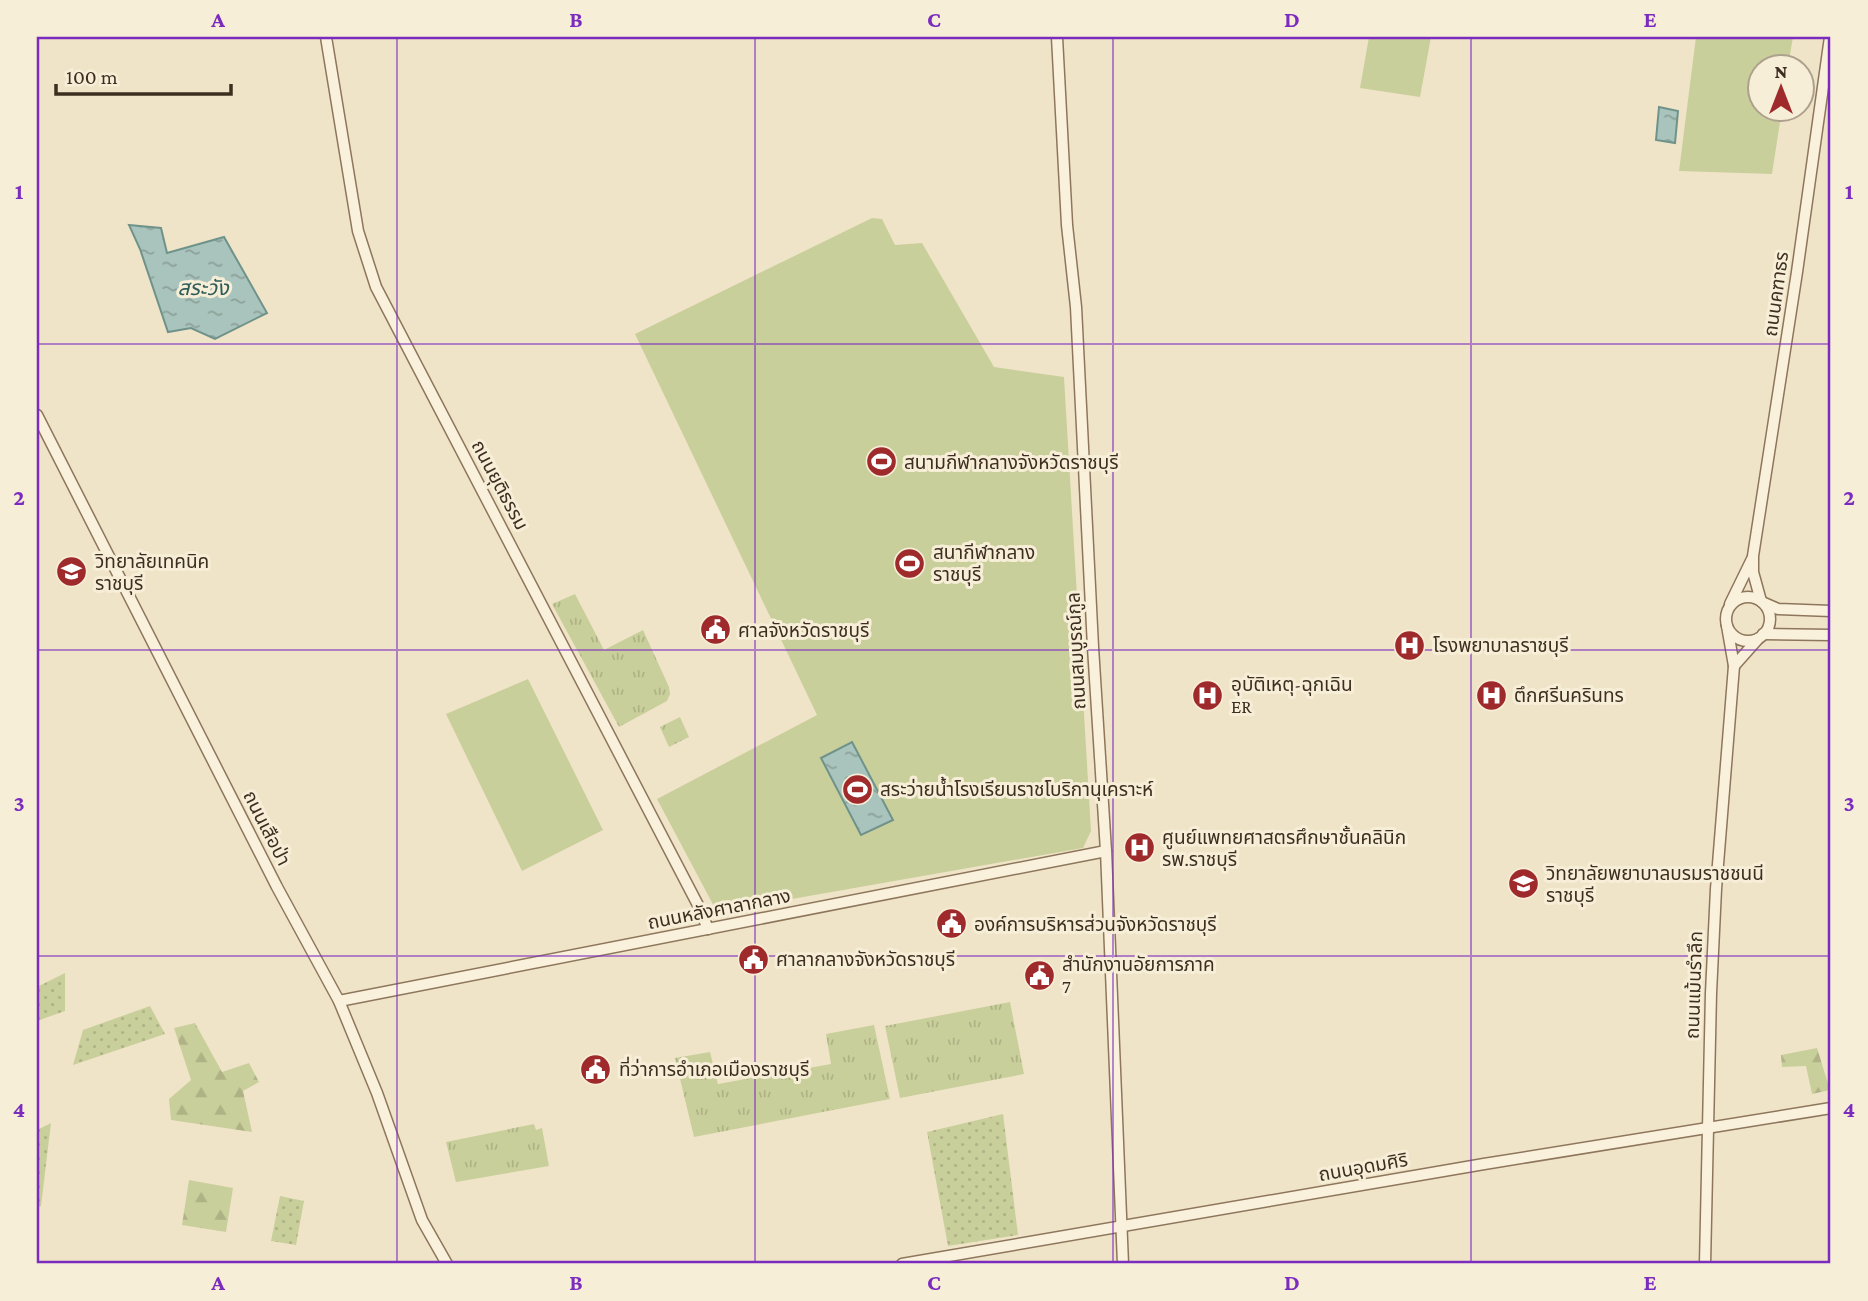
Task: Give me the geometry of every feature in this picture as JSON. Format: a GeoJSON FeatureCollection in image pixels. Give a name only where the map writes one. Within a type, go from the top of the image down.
{"type":"FeatureCollection","features":[{"type":"Feature","properties":{"kind":"street","name":"ถนนยุติธรรม"},"geometry":{"type":"LineString","coordinates":[[326,37],[358,231],[376,287],[693,895],[708,929]]}},
{"type":"Feature","properties":{"kind":"street","name":"ถนนสมบูรณ์กูล"},"geometry":{"type":"LineString","coordinates":[[1057,37],[1067,225],[1076,307],[1106,851],[1123,1264]]}},
{"type":"Feature","properties":{"kind":"street","name":"ถนนคฑาธร"},"geometry":{"type":"LineString","coordinates":[[1761,602],[1753,572],[1753,556],[1830,37]]}},
{"type":"Feature","properties":{"kind":"street","name":"ถนนเสือป่า"},"geometry":{"type":"LineString","coordinates":[[37,415],[271,875],[339,1001],[377,1093],[422,1220],[447,1264]]}},
{"type":"Feature","properties":{"kind":"street","name":"ถนนคฑาธร"},"geometry":{"type":"LineString","coordinates":[[1728,608],[1753,556]]}},
{"type":"Feature","properties":{"kind":"street"},"geometry":{"type":"LineString","coordinates":[[1831,611],[1778,609],[1752,597],[1743,597],[1728,608],[1726,618],[1727,626],[1734,636],[1747,641],[1762,636],[1831,635]]}},
{"type":"Feature","properties":{"kind":"street"},"geometry":{"type":"LineString","coordinates":[[1734,666],[1762,636],[1770,618],[1768,609],[1761,602]]}},
{"type":"Feature","properties":{"kind":"street","name":"ถนนแม้นรำลึก"},"geometry":{"type":"LineString","coordinates":[[1705,1264],[1716,889],[1734,666],[1727,626]]}},
{"type":"Feature","properties":{"kind":"street","name":"ถนนหลังศาลากลาง"},"geometry":{"type":"LineString","coordinates":[[339,1001],[1106,851]]}},
{"type":"Feature","properties":{"kind":"street","name":"ถนนอุดมศิริ"},"geometry":{"type":"LineString","coordinates":[[902,1264],[1471,1166],[1831,1108]]}},
{"type":"Feature","properties":{"kind":"green space"},"geometry":{"type":"Polygon","coordinates":[[[1369,37],[1431,37],[1420,97],[1360,88],[1369,37]]]}},
{"type":"Feature","properties":{"kind":"green space"},"geometry":{"type":"Polygon","coordinates":[[[1696,37],[1793,37],[1790,52],[1745,52],[1745,122],[1780,122],[1772,174],[1679,171],[1696,37]]]}},
{"type":"Feature","properties":{"kind":"green space","name":"สนากีฬากลาง ราชบุรี"},"geometry":{"type":"Polygon","coordinates":[[[872,218],[882,219],[895,245],[922,243],[994,367],[1064,377],[1091,831],[1083,848],[717,912],[657,799],[817,715],[635,334],[872,218]]]}},
{"type":"Feature","properties":{"kind":"green space"},"geometry":{"type":"Polygon","coordinates":[[[575,594],[604,650],[643,630],[669,687],[667,701],[619,727],[552,604],[575,594]]]}},
{"type":"Feature","properties":{"kind":"green space"},"geometry":{"type":"Polygon","coordinates":[[[528,679],[603,830],[522,871],[446,714],[528,679]]]}},
{"type":"Feature","properties":{"kind":"green space"},"geometry":{"type":"Polygon","coordinates":[[[680,717],[689,737],[669,747],[660,727],[680,717]]]}},
{"type":"Feature","properties":{"kind":"green space"},"geometry":{"type":"Polygon","coordinates":[[[65,973],[65,1011],[37,1021],[37,987],[65,973]]]}},
{"type":"Feature","properties":{"kind":"green space"},"geometry":{"type":"Polygon","coordinates":[[[1010,1002],[1024,1074],[900,1098],[885,1026],[1010,1002]]]}},
{"type":"Feature","properties":{"kind":"green space"},"geometry":{"type":"Polygon","coordinates":[[[150,1006],[165,1034],[73,1065],[83,1030],[150,1006]]]}},
{"type":"Feature","properties":{"kind":"green space"},"geometry":{"type":"Polygon","coordinates":[[[195,1023],[222,1072],[249,1063],[259,1082],[243,1091],[252,1132],[171,1120],[169,1099],[191,1080],[174,1028],[195,1023]]]}},
{"type":"Feature","properties":{"kind":"green space"},"geometry":{"type":"Polygon","coordinates":[[[874,1025],[890,1099],[694,1137],[675,1058],[710,1052],[718,1084],[831,1064],[826,1034],[874,1025]]]}},
{"type":"Feature","properties":{"kind":"green space"},"geometry":{"type":"Polygon","coordinates":[[[1817,1048],[1830,1090],[1812,1094],[1806,1066],[1782,1067],[1781,1055],[1817,1048]]]}},
{"type":"Feature","properties":{"kind":"green space"},"geometry":{"type":"Polygon","coordinates":[[[1003,1114],[1018,1235],[948,1246],[927,1132],[1003,1114]]]}},
{"type":"Feature","properties":{"kind":"green space"},"geometry":{"type":"Polygon","coordinates":[[[51,1123],[41,1206],[37,1208],[37,1130],[51,1123]]]}},
{"type":"Feature","properties":{"kind":"green space"},"geometry":{"type":"Polygon","coordinates":[[[534,1124],[536,1130],[542,1128],[549,1166],[456,1182],[446,1142],[534,1124]]]}},
{"type":"Feature","properties":{"kind":"green space"},"geometry":{"type":"Polygon","coordinates":[[[189,1180],[233,1188],[226,1232],[182,1225],[189,1180]]]}},
{"type":"Feature","properties":{"kind":"green space"},"geometry":{"type":"Polygon","coordinates":[[[280,1196],[304,1201],[296,1245],[271,1241],[280,1196]]]}},
{"type":"Feature","properties":{"kind":"water"},"geometry":{"type":"Polygon","coordinates":[[[1659,107],[1678,111],[1675,143],[1656,140],[1659,107]]]}},
{"type":"Feature","properties":{"kind":"water","name":"สระวัง"},"geometry":{"type":"Polygon","coordinates":[[[129,225],[161,228],[167,253],[224,237],[267,313],[215,339],[191,328],[168,332],[140,249],[129,225]]]}},
{"type":"Feature","properties":{"kind":"water","name":"สระว่ายน้ำโรงเรียนราชโบริกานุเคราะห์"},"geometry":{"type":"Polygon","coordinates":[[[852,742],[893,820],[861,835],[821,758],[852,742]]]}},
{"type":"Feature","properties":{"kind":"place","name":"สนามกีฬากลางจังหวัดราชบุรี"},"geometry":{"type":"Point","coordinates":[881,462]}},
{"type":"Feature","properties":{"kind":"place","name":"สนากีฬากลาง ราชบุรี"},"geometry":{"type":"Point","coordinates":[910,563]}},
{"type":"Feature","properties":{"kind":"place","name":"วิทยาลัยเทคนิค ราชบุรี"},"geometry":{"type":"Point","coordinates":[72,572]}},
{"type":"Feature","properties":{"kind":"place","name":"ศาลจังหวัดราชบุรี"},"geometry":{"type":"Point","coordinates":[715,630]}},
{"type":"Feature","properties":{"kind":"place","name":"โรงพยาบาลราชบุรี"},"geometry":{"type":"Point","coordinates":[1410,645]}},
{"type":"Feature","properties":{"kind":"place","name":"อุบัติเหตุ-ฉุกเฉิน ER"},"geometry":{"type":"Point","coordinates":[1208,695]}},
{"type":"Feature","properties":{"kind":"place","name":"ตึกศรีนครินทร"},"geometry":{"type":"Point","coordinates":[1491,695]}},
{"type":"Feature","properties":{"kind":"place","name":"สระว่ายน้ำโรงเรียนราชโบริกานุเคราะห์"},"geometry":{"type":"Point","coordinates":[857,789]}},
{"type":"Feature","properties":{"kind":"place","name":"ศูนย์แพทยศาสตรศึกษาชั้นคลินิก รพ.ราชบุรี"},"geometry":{"type":"Point","coordinates":[1139,848]}},
{"type":"Feature","properties":{"kind":"place","name":"วิทยาลัยพยาบาลบรมราชชนนี ราชบุรี"},"geometry":{"type":"Point","coordinates":[1523,884]}},
{"type":"Feature","properties":{"kind":"place","name":"องค์การบริหารส่วนจังหวัดราชบุรี"},"geometry":{"type":"Point","coordinates":[951,924]}},
{"type":"Feature","properties":{"kind":"place","name":"ศาลากลางจังหวัดราชบุรี"},"geometry":{"type":"Point","coordinates":[753,959]}},
{"type":"Feature","properties":{"kind":"place","name":"สำนักงานอัยการภาค 7"},"geometry":{"type":"Point","coordinates":[1039,975]}},
{"type":"Feature","properties":{"kind":"place","name":"ที่ว่าการอำเภอเมืองราชบุรี"},"geometry":{"type":"Point","coordinates":[596,1069]}}]}
